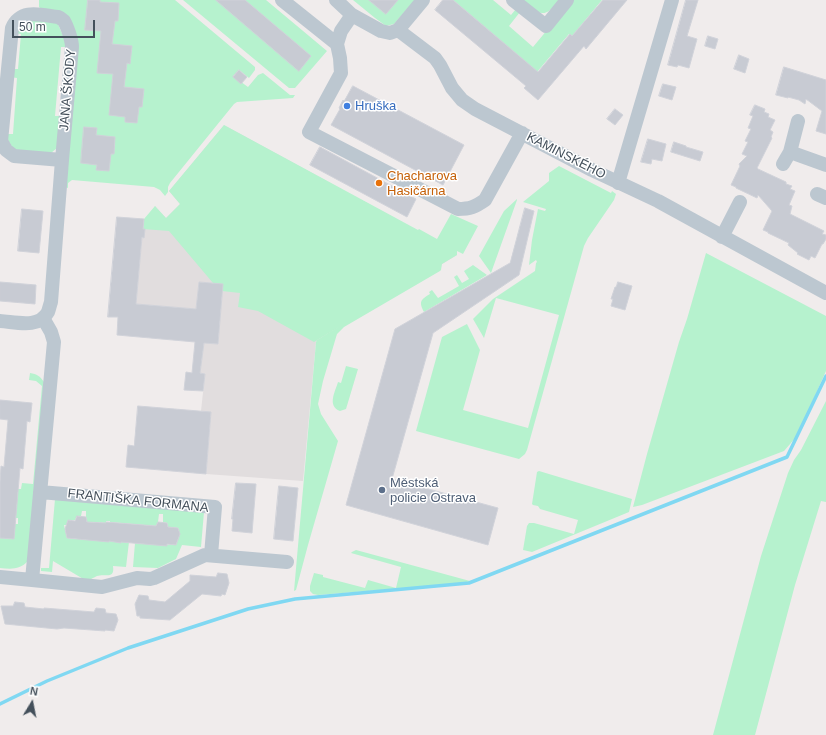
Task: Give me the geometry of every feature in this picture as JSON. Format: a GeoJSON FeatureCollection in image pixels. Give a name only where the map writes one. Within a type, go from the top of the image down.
{"type":"FeatureCollection","features":[{"type":"Feature","properties":{"kind":"street"},"geometry":{"type":"LineString","coordinates":[[282,0],[337,44],[341,31],[352,15]]}},
{"type":"Feature","properties":{"kind":"street"},"geometry":{"type":"LineString","coordinates":[[336,0],[352,15],[381,32],[398,30],[423,0]]}},
{"type":"Feature","properties":{"kind":"street"},"geometry":{"type":"LineString","coordinates":[[513,0],[546,26],[567,0]]}},
{"type":"Feature","properties":{"kind":"street","name":"KAMINSKÉHO"},"geometry":{"type":"LineString","coordinates":[[618,182],[672,0]]}},
{"type":"Feature","properties":{"kind":"street","name":"JANA ŠKODY"},"geometry":{"type":"LineString","coordinates":[[43,318],[48,311],[51,302],[72,43],[64,21],[61,18],[34,9],[18,19],[12,28],[2,141],[6,150],[14,156],[62,160]]}},
{"type":"Feature","properties":{"kind":"street"},"geometry":{"type":"LineString","coordinates":[[398,30],[435,58],[452,88],[462,100],[475,109],[522,134]]}},
{"type":"Feature","properties":{"kind":"street","name":"KAMINSKÉHO"},"geometry":{"type":"LineString","coordinates":[[337,44],[341,73],[309,132],[458,209],[469,209],[477,206],[485,200],[522,134],[651,198],[826,292]]}},
{"type":"Feature","properties":{"kind":"street"},"geometry":{"type":"LineString","coordinates":[[783,164],[790,152],[798,120]]}},
{"type":"Feature","properties":{"kind":"street"},"geometry":{"type":"LineString","coordinates":[[790,152],[826,165]]}},
{"type":"Feature","properties":{"kind":"street"},"geometry":{"type":"LineString","coordinates":[[722,237],[740,202]]}},
{"type":"Feature","properties":{"kind":"street"},"geometry":{"type":"LineString","coordinates":[[0,321],[34,323],[43,318],[51,332],[54,342],[32,580]]}},
{"type":"Feature","properties":{"kind":"street","name":"FRANTIŠKA FORMANA"},"geometry":{"type":"LineString","coordinates":[[40,492],[215,507],[211,555]]}},
{"type":"Feature","properties":{"kind":"street"},"geometry":{"type":"LineString","coordinates":[[0,576],[102,587],[137,578],[154,578],[205,555],[287,562]]}},
{"type":"Feature","properties":{"kind":"shaded area"},"geometry":{"type":"Polygon","coordinates":[[[224,125],[457,252],[457,255],[317,340],[303,481],[206,474],[211,413],[201,411],[205,374],[200,373],[204,343],[218,344],[223,284],[199,282],[196,309],[136,304],[143,228],[155,206],[166,218],[180,204],[169,191],[224,125]]]}},
{"type":"Feature","properties":{"kind":"green space"},"geometry":{"type":"Polygon","coordinates":[[[39,0],[175,0],[255,67],[255,70],[249,78],[238,69],[239,70],[233,76],[248,87],[258,75],[263,73],[290,95],[295,95],[293,98],[237,102],[234,104],[170,183],[168,192],[165,196],[160,190],[154,187],[72,180],[68,183],[68,188],[65,187],[66,14],[44,12],[39,7],[39,0]]]}},
{"type":"Feature","properties":{"kind":"green space"},"geometry":{"type":"Polygon","coordinates":[[[183,0],[266,0],[327,51],[295,88],[289,88],[183,0]]]}},
{"type":"Feature","properties":{"kind":"green space"},"geometry":{"type":"Polygon","coordinates":[[[353,0],[415,0],[394,24],[386,26],[353,0]]]}},
{"type":"Feature","properties":{"kind":"green space"},"geometry":{"type":"Polygon","coordinates":[[[453,0],[493,0],[511,15],[516,9],[520,12],[509,26],[533,47],[572,0],[602,0],[572,36],[569,34],[537,72],[453,0]]]}},
{"type":"Feature","properties":{"kind":"green space"},"geometry":{"type":"Polygon","coordinates":[[[521,0],[560,0],[550,10],[542,13],[535,11],[521,0]]]}},
{"type":"Feature","properties":{"kind":"green space"},"geometry":{"type":"Polygon","coordinates":[[[24,20],[57,22],[68,47],[61,47],[55,116],[62,116],[57,148],[51,153],[14,151],[5,134],[13,134],[17,78],[10,77],[11,69],[18,69],[21,34],[14,33],[24,20]]]}},
{"type":"Feature","properties":{"kind":"green space"},"geometry":{"type":"Polygon","coordinates":[[[224,125],[437,239],[451,214],[478,226],[463,254],[457,251],[457,255],[442,264],[440,271],[344,327],[337,334],[318,404],[321,414],[338,441],[296,590],[294,591],[317,340],[314,342],[258,311],[238,307],[240,293],[222,291],[213,283],[169,231],[143,229],[144,219],[155,206],[166,218],[180,204],[169,191],[224,125]]]}},
{"type":"Feature","properties":{"kind":"green space"},"geometry":{"type":"Polygon","coordinates":[[[559,166],[611,193],[612,191],[616,194],[614,200],[584,246],[525,454],[519,459],[416,431],[442,337],[467,324],[480,350],[463,410],[528,428],[559,315],[496,298],[484,338],[473,319],[493,299],[535,271],[536,260],[529,265],[532,240],[538,209],[545,211],[546,209],[523,202],[549,181],[549,173],[559,166]]]}},
{"type":"Feature","properties":{"kind":"green space"},"geometry":{"type":"Polygon","coordinates":[[[517,199],[491,273],[479,256],[504,211],[517,199]]]}},
{"type":"Feature","properties":{"kind":"green space"},"geometry":{"type":"Polygon","coordinates":[[[706,253],[826,316],[826,371],[797,436],[784,451],[642,505],[633,507],[679,342],[706,253]]]}},
{"type":"Feature","properties":{"kind":"green space"},"geometry":{"type":"Polygon","coordinates":[[[473,265],[487,275],[424,312],[421,302],[430,294],[429,292],[432,290],[438,298],[459,286],[454,277],[457,275],[462,283],[469,279],[464,271],[473,265]]]}},
{"type":"Feature","properties":{"kind":"green space"},"geometry":{"type":"Polygon","coordinates":[[[346,366],[358,369],[346,409],[340,411],[334,406],[333,398],[338,382],[341,383],[346,366]]]}},
{"type":"Feature","properties":{"kind":"green space"},"geometry":{"type":"Polygon","coordinates":[[[30,373],[35,374],[44,382],[28,561],[22,566],[12,569],[0,568],[0,538],[15,524],[18,524],[18,518],[15,518],[18,489],[21,489],[22,483],[33,484],[42,386],[36,381],[29,380],[30,373]]]}},
{"type":"Feature","properties":{"kind":"green space"},"geometry":{"type":"Polygon","coordinates":[[[826,401],[826,502],[821,501],[795,585],[755,735],[713,735],[761,556],[788,473],[826,401]]]}},
{"type":"Feature","properties":{"kind":"green space"},"geometry":{"type":"Polygon","coordinates":[[[539,471],[632,499],[629,512],[532,552],[523,550],[527,526],[529,523],[574,534],[578,520],[540,509],[538,506],[532,504],[537,472],[539,471]]]}},
{"type":"Feature","properties":{"kind":"green space"},"geometry":{"type":"Polygon","coordinates":[[[55,499],[204,512],[201,547],[182,545],[176,559],[158,568],[133,567],[135,543],[176,545],[179,534],[178,528],[168,527],[167,523],[163,522],[163,514],[159,514],[156,526],[110,521],[106,521],[106,523],[87,522],[86,511],[82,511],[81,516],[77,516],[75,520],[68,520],[67,525],[64,525],[67,538],[129,542],[126,567],[113,566],[111,575],[100,575],[90,580],[85,580],[53,561],[52,572],[41,571],[41,568],[49,568],[55,499]]]}},
{"type":"Feature","properties":{"kind":"green space"},"geometry":{"type":"Polygon","coordinates":[[[356,550],[470,581],[468,583],[318,595],[313,594],[310,591],[314,573],[323,575],[323,577],[365,588],[368,580],[396,588],[401,567],[351,553],[356,550]]]}},
{"type":"Feature","properties":{"kind":"building"},"geometry":{"type":"Polygon","coordinates":[[[88,0],[119,3],[118,21],[115,21],[112,44],[132,46],[130,64],[127,63],[124,87],[144,89],[142,107],[139,107],[137,123],[125,122],[125,117],[109,115],[113,74],[97,73],[101,31],[85,30],[88,0]]]}},
{"type":"Feature","properties":{"kind":"building"},"geometry":{"type":"Polygon","coordinates":[[[216,0],[245,0],[311,56],[299,71],[216,0]]]}},
{"type":"Feature","properties":{"kind":"building"},"geometry":{"type":"Polygon","coordinates":[[[369,0],[398,0],[386,14],[369,0]]]}},
{"type":"Feature","properties":{"kind":"building"},"geometry":{"type":"Polygon","coordinates":[[[443,0],[453,0],[538,72],[570,34],[572,36],[603,0],[627,0],[586,49],[584,46],[538,100],[524,88],[526,86],[435,10],[443,0]]]}},
{"type":"Feature","properties":{"kind":"building"},"geometry":{"type":"Polygon","coordinates":[[[686,0],[698,0],[687,36],[697,39],[689,68],[678,65],[677,67],[668,65],[686,0]]]}},
{"type":"Feature","properties":{"kind":"building"},"geometry":{"type":"Polygon","coordinates":[[[708,36],[718,39],[715,49],[705,46],[708,36]]]}},
{"type":"Feature","properties":{"kind":"building"},"geometry":{"type":"Polygon","coordinates":[[[739,55],[749,59],[745,73],[734,69],[739,55]]]}},
{"type":"Feature","properties":{"kind":"building"},"geometry":{"type":"Polygon","coordinates":[[[784,67],[826,80],[826,134],[816,131],[822,111],[806,99],[805,104],[799,100],[776,95],[784,67]]]}},
{"type":"Feature","properties":{"kind":"building"},"geometry":{"type":"Polygon","coordinates":[[[239,70],[247,77],[241,84],[233,77],[239,70]]]}},
{"type":"Feature","properties":{"kind":"building"},"geometry":{"type":"Polygon","coordinates":[[[663,84],[676,87],[672,100],[659,96],[663,84]]]}},
{"type":"Feature","properties":{"kind":"building"},"geometry":{"type":"Polygon","coordinates":[[[353,86],[464,145],[443,185],[331,125],[343,100],[344,101],[353,86]]]}},
{"type":"Feature","properties":{"kind":"building"},"geometry":{"type":"Polygon","coordinates":[[[755,105],[765,109],[764,112],[769,114],[768,117],[775,120],[770,130],[773,132],[772,138],[757,168],[792,186],[790,189],[795,191],[789,205],[792,206],[790,214],[824,231],[822,234],[826,235],[826,239],[815,258],[811,256],[809,260],[797,254],[798,253],[788,245],[789,243],[763,230],[772,211],[758,195],[757,198],[731,185],[740,166],[739,164],[747,156],[742,154],[748,142],[745,141],[751,129],[748,128],[753,116],[750,115],[755,105]]]}},
{"type":"Feature","properties":{"kind":"building"},"geometry":{"type":"Polygon","coordinates":[[[615,109],[623,115],[615,125],[607,119],[615,109]]]}},
{"type":"Feature","properties":{"kind":"building"},"geometry":{"type":"Polygon","coordinates":[[[84,127],[97,128],[96,135],[115,137],[114,154],[111,154],[109,171],[96,170],[97,165],[81,163],[84,127]]]}},
{"type":"Feature","properties":{"kind":"building"},"geometry":{"type":"Polygon","coordinates":[[[648,139],[666,144],[662,161],[652,159],[651,164],[641,162],[648,139]]]}},
{"type":"Feature","properties":{"kind":"building"},"geometry":{"type":"Polygon","coordinates":[[[674,142],[703,152],[700,161],[671,152],[674,142]]]}},
{"type":"Feature","properties":{"kind":"building"},"geometry":{"type":"Polygon","coordinates":[[[320,147],[416,199],[407,217],[310,165],[320,147]]]}},
{"type":"Feature","properties":{"kind":"building"},"geometry":{"type":"Polygon","coordinates":[[[525,208],[534,211],[519,275],[433,333],[392,479],[498,508],[488,545],[346,505],[395,329],[510,263],[525,208]]]}},
{"type":"Feature","properties":{"kind":"building"},"geometry":{"type":"Polygon","coordinates":[[[22,209],[43,211],[39,253],[18,251],[22,209]]]}},
{"type":"Feature","properties":{"kind":"building"},"geometry":{"type":"Polygon","coordinates":[[[117,217],[144,219],[143,229],[145,229],[144,238],[142,237],[136,304],[196,309],[199,282],[223,284],[218,344],[204,343],[200,373],[205,374],[203,391],[184,390],[186,372],[192,373],[195,342],[117,335],[118,317],[108,317],[117,217]]]}},
{"type":"Feature","properties":{"kind":"building"},"geometry":{"type":"Polygon","coordinates":[[[0,282],[36,285],[35,304],[0,301],[0,282]]]}},
{"type":"Feature","properties":{"kind":"building"},"geometry":{"type":"Polygon","coordinates":[[[618,282],[632,286],[625,310],[611,306],[613,299],[611,299],[618,282]]]}},
{"type":"Feature","properties":{"kind":"building"},"geometry":{"type":"Polygon","coordinates":[[[0,400],[32,403],[30,422],[27,421],[23,469],[20,468],[14,539],[0,538],[1,466],[4,467],[8,420],[0,419],[0,400]]]}},
{"type":"Feature","properties":{"kind":"building"},"geometry":{"type":"Polygon","coordinates":[[[138,406],[211,412],[206,474],[126,467],[128,445],[134,446],[138,406]]]}},
{"type":"Feature","properties":{"kind":"building"},"geometry":{"type":"Polygon","coordinates":[[[236,483],[256,484],[252,533],[232,531],[236,483]]]}},
{"type":"Feature","properties":{"kind":"building"},"geometry":{"type":"Polygon","coordinates":[[[279,486],[298,488],[293,541],[274,539],[279,486]]]}},
{"type":"Feature","properties":{"kind":"building"},"geometry":{"type":"Polygon","coordinates":[[[77,516],[86,517],[87,522],[156,526],[158,522],[167,523],[168,527],[178,528],[180,534],[176,545],[167,544],[167,546],[67,538],[65,529],[68,520],[75,521],[77,516]]]}},
{"type":"Feature","properties":{"kind":"building"},"geometry":{"type":"Polygon","coordinates":[[[218,573],[227,574],[229,583],[225,595],[202,594],[170,620],[140,618],[140,616],[137,616],[135,604],[139,595],[148,596],[149,600],[165,602],[190,581],[190,575],[216,577],[218,573]]]}},
{"type":"Feature","properties":{"kind":"building"},"geometry":{"type":"Polygon","coordinates":[[[15,602],[24,603],[25,607],[44,609],[94,612],[96,608],[105,609],[106,613],[116,614],[118,620],[114,631],[64,628],[57,629],[5,624],[1,606],[13,606],[15,602]]]}},
{"type":"Feature","properties":{"kind":"waterway"},"geometry":{"type":"LineString","coordinates":[[0,704],[47,681],[128,648],[248,609],[295,599],[469,583],[787,457],[826,376]]}},
{"type":"Feature","properties":{"kind":"place","name":"Hruška"},"geometry":{"type":"Point","coordinates":[347,106]}},
{"type":"Feature","properties":{"kind":"place","name":"Chacharova Hasičárna"},"geometry":{"type":"Point","coordinates":[379,183]}},
{"type":"Feature","properties":{"kind":"place","name":"Městská policie Ostrava"},"geometry":{"type":"Point","coordinates":[382,490]}}]}
